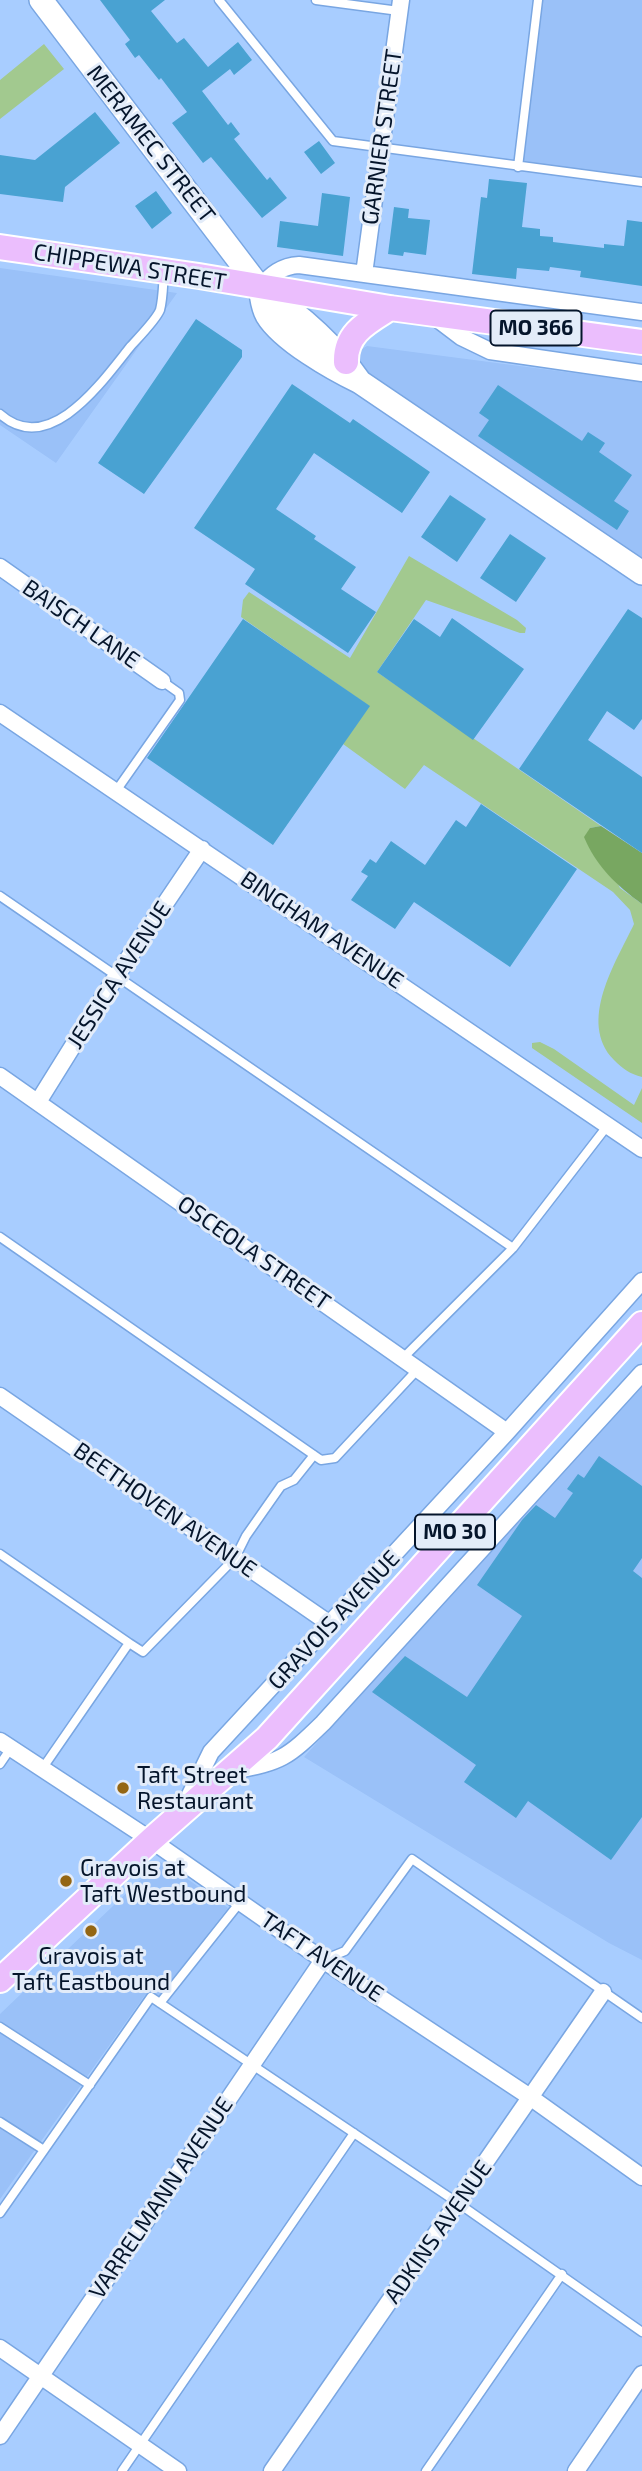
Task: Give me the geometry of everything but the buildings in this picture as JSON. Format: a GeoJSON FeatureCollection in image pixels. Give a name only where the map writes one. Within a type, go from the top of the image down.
{"type":"FeatureCollection","features":[{"type":"Feature","properties":{"kind":"main road","name":"CHIPPEWA STREET"},"geometry":{"type":"LineString","coordinates":[[0,247],[430,314],[642,342]]}},
{"type":"Feature","properties":{"kind":"main road"},"geometry":{"type":"LineString","coordinates":[[353,372],[349,342],[354,334],[390,308]]}},
{"type":"Feature","properties":{"kind":"main road","name":"GRAVOIS AVENUE"},"geometry":{"type":"LineString","coordinates":[[0,1980],[267,1738],[642,1324]]}},
{"type":"Feature","properties":{"kind":"street","name":"MERAMEC STREET"},"geometry":{"type":"LineString","coordinates":[[41,0],[261,288],[310,325],[353,372],[642,573]]}},
{"type":"Feature","properties":{"kind":"street","name":"GARNIER STREET"},"geometry":{"type":"LineString","coordinates":[[364,274],[400,6]]}},
{"type":"Feature","properties":{"kind":"street"},"geometry":{"type":"LineString","coordinates":[[261,288],[276,272],[288,266],[642,312]]}},
{"type":"Feature","properties":{"kind":"street","name":"CHIPPEWA STREET"},"geometry":{"type":"LineString","coordinates":[[430,314],[461,337],[490,351],[642,373]]}},
{"type":"Feature","properties":{"kind":"street","name":"BAISCH LANE"},"geometry":{"type":"LineString","coordinates":[[0,567],[162,681]]}},
{"type":"Feature","properties":{"kind":"street","name":"BINGHAM AVENUE"},"geometry":{"type":"LineString","coordinates":[[0,713],[642,1149]]}},
{"type":"Feature","properties":{"kind":"street","name":"JESSICA AVENUE"},"geometry":{"type":"LineString","coordinates":[[38,1102],[117,975],[202,849]]}},
{"type":"Feature","properties":{"kind":"street","name":"OSCEOLA STREET"},"geometry":{"type":"LineString","coordinates":[[0,1076],[507,1432]]}},
{"type":"Feature","properties":{"kind":"street","name":"GRAVOIS AVENUE"},"geometry":{"type":"LineString","coordinates":[[182,1813],[211,1752],[507,1432],[642,1281]]}},
{"type":"Feature","properties":{"kind":"street","name":"GRAVOIS AVENUE"},"geometry":{"type":"LineString","coordinates":[[232,1771],[276,1762],[292,1753],[331,1714],[642,1373]]}},
{"type":"Feature","properties":{"kind":"street","name":"BEETHOVEN AVENUE"},"geometry":{"type":"LineString","coordinates":[[0,1396],[330,1624]]}},
{"type":"Feature","properties":{"kind":"street","name":"TAFT AVENUE"},"geometry":{"type":"LineString","coordinates":[[6,1744],[530,2097],[642,2177]]}},
{"type":"Feature","properties":{"kind":"street","name":"VARRELMANN AVENUE"},"geometry":{"type":"LineString","coordinates":[[0,2436],[323,1960]]}},
{"type":"Feature","properties":{"kind":"street","name":"ADKINS AVENUE"},"geometry":{"type":"LineString","coordinates":[[272,2471],[603,1992]]}},
{"type":"Feature","properties":{"kind":"street"},"geometry":{"type":"LineString","coordinates":[[0,2348],[178,2471]]}},
{"type":"Feature","properties":{"kind":"street"},"geometry":{"type":"LineString","coordinates":[[576,2471],[642,2374]]}},
{"type":"Feature","properties":{"kind":"lane"},"geometry":{"type":"LineString","coordinates":[[219,0],[333,141],[642,182]]}},
{"type":"Feature","properties":{"kind":"lane"},"geometry":{"type":"LineString","coordinates":[[316,0],[400,6]]}},
{"type":"Feature","properties":{"kind":"lane"},"geometry":{"type":"LineString","coordinates":[[518,167],[538,0]]}},
{"type":"Feature","properties":{"kind":"lane"},"geometry":{"type":"LineString","coordinates":[[0,414],[11,424],[25,427],[48,425],[75,408],[99,386],[160,311],[164,271]]}},
{"type":"Feature","properties":{"kind":"lane"},"geometry":{"type":"LineString","coordinates":[[116,791],[180,700],[179,693],[162,681]]}},
{"type":"Feature","properties":{"kind":"lane"},"geometry":{"type":"LineString","coordinates":[[0,896],[513,1248]]}},
{"type":"Feature","properties":{"kind":"lane"},"geometry":{"type":"LineString","coordinates":[[402,1358],[513,1248],[608,1125]]}},
{"type":"Feature","properties":{"kind":"lane"},"geometry":{"type":"LineString","coordinates":[[0,1237],[321,1460],[335,1458],[418,1369]]}},
{"type":"Feature","properties":{"kind":"lane"},"geometry":{"type":"LineString","coordinates":[[0,1554],[143,1651],[235,1558],[246,1536],[281,1486],[294,1480],[314,1455]]}},
{"type":"Feature","properties":{"kind":"lane"},"geometry":{"type":"LineString","coordinates":[[42,1769],[129,1643]]}},
{"type":"Feature","properties":{"kind":"lane"},"geometry":{"type":"LineString","coordinates":[[0,1764],[6,1744]]}},
{"type":"Feature","properties":{"kind":"lane"},"geometry":{"type":"LineString","coordinates":[[323,1960],[345,1951],[412,1859],[642,2018]]}},
{"type":"Feature","properties":{"kind":"lane"},"geometry":{"type":"LineString","coordinates":[[160,2003],[241,1901]]}},
{"type":"Feature","properties":{"kind":"lane"},"geometry":{"type":"LineString","coordinates":[[0,2213],[152,1997],[562,2274],[642,2332]]}},
{"type":"Feature","properties":{"kind":"lane"},"geometry":{"type":"LineString","coordinates":[[0,2027],[90,2085]]}},
{"type":"Feature","properties":{"kind":"lane"},"geometry":{"type":"LineString","coordinates":[[0,2122],[44,2150]]}},
{"type":"Feature","properties":{"kind":"lane"},"geometry":{"type":"LineString","coordinates":[[122,2471],[354,2133]]}},
{"type":"Feature","properties":{"kind":"lane"},"geometry":{"type":"LineString","coordinates":[[426,2471],[562,2274]]}},
{"type":"Feature","properties":{"kind":"shaded area"},"geometry":{"type":"Polygon","coordinates":[[[543,0],[642,0],[642,178],[521,163],[543,0]]]}},
{"type":"Feature","properties":{"kind":"shaded area"},"geometry":{"type":"Polygon","coordinates":[[[0,268],[177,293],[56,463],[0,425],[0,268]]]}},
{"type":"Feature","properties":{"kind":"shaded area"},"geometry":{"type":"Polygon","coordinates":[[[367,346],[642,382],[642,558],[364,371],[357,357],[367,346]]]}},
{"type":"Feature","properties":{"kind":"shaded area"},"geometry":{"type":"Polygon","coordinates":[[[642,1385],[642,1960],[609,1943],[304,1757],[642,1385]]]}},
{"type":"Feature","properties":{"kind":"shaded area"},"geometry":{"type":"Polygon","coordinates":[[[159,1862],[168,1865],[228,1908],[159,1996],[154,1993],[145,1995],[0,2199],[0,2014],[159,1862]]]}},
{"type":"Feature","properties":{"kind":"green space"},"geometry":{"type":"Polygon","coordinates":[[[44,44],[64,69],[0,119],[0,80],[44,44]]]}},
{"type":"Feature","properties":{"kind":"green space"},"geometry":{"type":"Polygon","coordinates":[[[409,556],[526,628],[525,633],[520,633],[426,600],[377,672],[601,826],[590,828],[620,888],[642,904],[642,1077],[627,1071],[614,1060],[603,1045],[599,1028],[603,992],[634,924],[630,910],[613,892],[424,765],[405,789],[343,744],[369,706],[241,617],[243,600],[249,592],[350,658],[409,556]]]}},
{"type":"Feature","properties":{"kind":"green space"},"geometry":{"type":"Polygon","coordinates":[[[601,826],[642,853],[642,904],[608,875],[589,847],[584,837],[590,828],[601,826]]]}},
{"type":"Feature","properties":{"kind":"green space"},"geometry":{"type":"Polygon","coordinates":[[[540,1042],[634,1105],[642,1088],[642,1123],[532,1048],[532,1043],[540,1042]]]}},
{"type":"Feature","properties":{"kind":"place","name":"Taft Street Restaurant"},"geometry":{"type":"Point","coordinates":[123,1788]}},
{"type":"Feature","properties":{"kind":"place","name":"Gravois at Taft Westbound"},"geometry":{"type":"Point","coordinates":[66,1881]}},
{"type":"Feature","properties":{"kind":"place","name":"Gravois at Taft Eastbound"},"geometry":{"type":"Point","coordinates":[91,1931]}}]}
